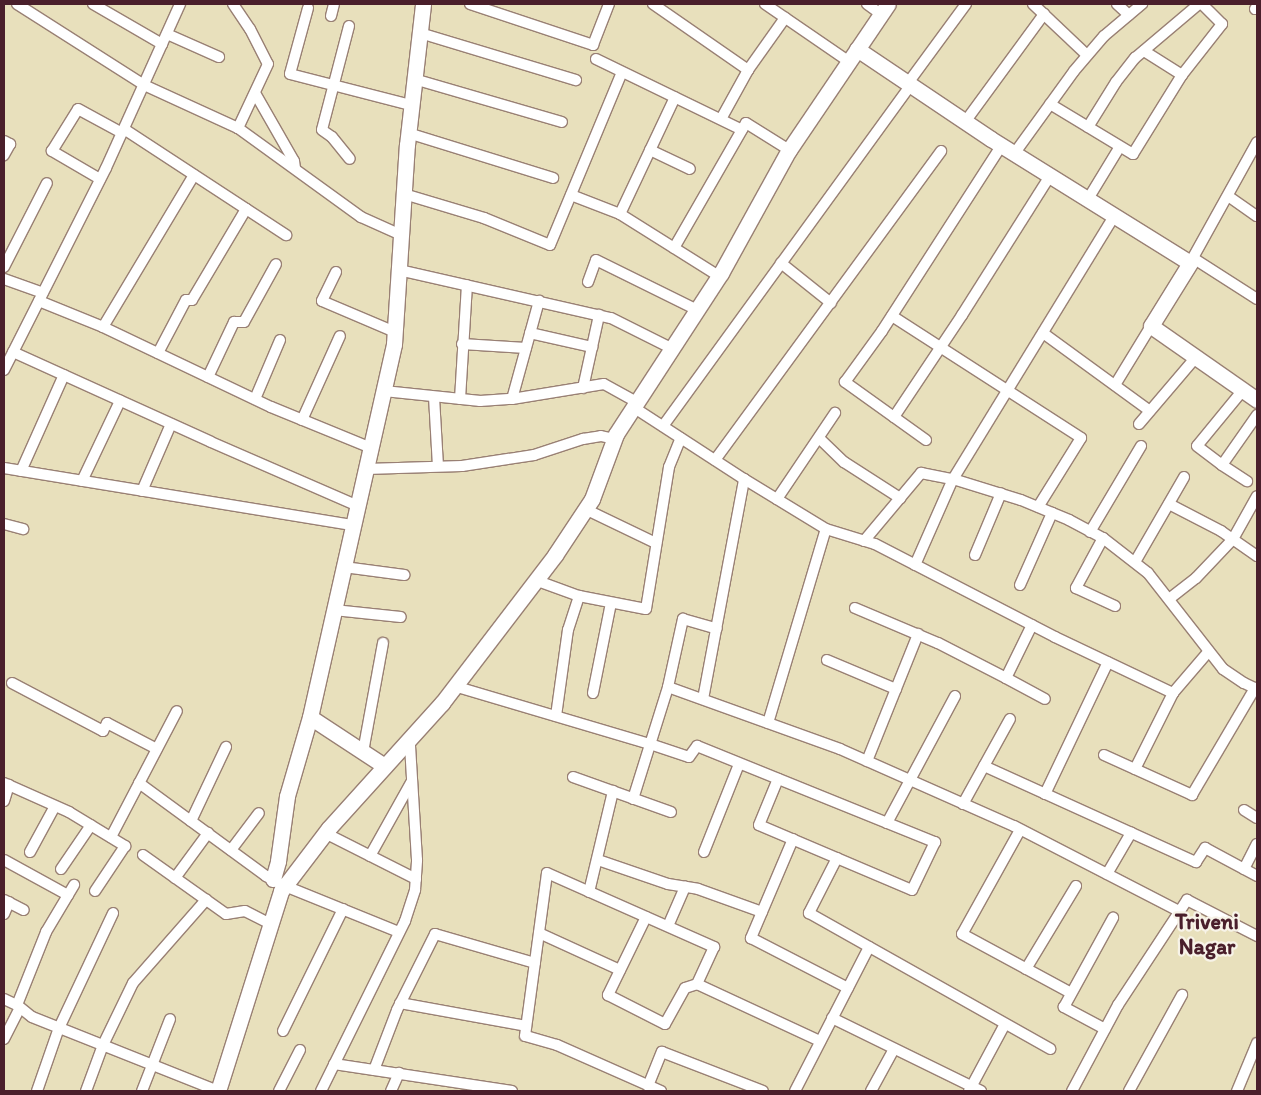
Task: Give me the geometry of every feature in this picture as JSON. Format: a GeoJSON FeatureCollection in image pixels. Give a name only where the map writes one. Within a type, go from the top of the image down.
{"type":"FeatureCollection","features":[{"type":"Feature","properties":{"kind":"street"},"geometry":{"type":"LineString","coordinates":[[17,4],[144,85],[238,128],[361,217],[401,235]]}},
{"type":"Feature","properties":{"kind":"street"},"geometry":{"type":"LineString","coordinates":[[4,370],[100,179],[180,4]]}},
{"type":"Feature","properties":{"kind":"street"},"geometry":{"type":"LineString","coordinates":[[233,4],[250,28],[268,64],[238,128]]}},
{"type":"Feature","properties":{"kind":"street"},"geometry":{"type":"LineString","coordinates":[[331,16],[334,4]]}},
{"type":"Feature","properties":{"kind":"street"},"geometry":{"type":"LineString","coordinates":[[4,999],[18,1006],[32,1017],[218,1091],[281,891],[279,883],[287,796],[310,717],[384,391],[394,332],[408,133],[423,4]]}},
{"type":"Feature","properties":{"kind":"street"},"geometry":{"type":"LineString","coordinates":[[470,4],[593,45],[609,4]]}},
{"type":"Feature","properties":{"kind":"street"},"geometry":{"type":"LineString","coordinates":[[654,4],[748,70]]}},
{"type":"Feature","properties":{"kind":"street"},"geometry":{"type":"LineString","coordinates":[[765,4],[785,18],[909,84],[1008,150],[1114,216],[1257,299]]}},
{"type":"Feature","properties":{"kind":"street"},"geometry":{"type":"LineString","coordinates":[[279,883],[325,834],[383,765],[454,686],[535,580],[586,509],[592,500],[614,439],[719,276],[789,150],[884,9],[867,4]]}},
{"type":"Feature","properties":{"kind":"street"},"geometry":{"type":"LineString","coordinates":[[663,426],[782,263],[966,4]]}},
{"type":"Feature","properties":{"kind":"street"},"geometry":{"type":"LineString","coordinates":[[1033,4],[1087,56]]}},
{"type":"Feature","properties":{"kind":"street"},"geometry":{"type":"LineString","coordinates":[[1117,4],[1129,15]]}},
{"type":"Feature","properties":{"kind":"street"},"geometry":{"type":"LineString","coordinates":[[926,440],[845,382],[1008,150],[1050,104],[1104,36],[1142,4]]}},
{"type":"Feature","properties":{"kind":"street"},"geometry":{"type":"LineString","coordinates":[[1050,104],[1120,148],[1133,154],[1182,75],[1222,24],[1201,4],[1144,51],[1116,82],[1088,127]]}},
{"type":"Feature","properties":{"kind":"street"},"geometry":{"type":"LineString","coordinates":[[99,5],[162,44]]}},
{"type":"Feature","properties":{"kind":"street"},"geometry":{"type":"LineString","coordinates":[[308,8],[290,74],[411,104]]}},
{"type":"Feature","properties":{"kind":"street"},"geometry":{"type":"LineString","coordinates":[[965,122],[1044,14]]}},
{"type":"Feature","properties":{"kind":"street"},"geometry":{"type":"LineString","coordinates":[[721,119],[748,70],[785,18]]}},
{"type":"Feature","properties":{"kind":"street"},"geometry":{"type":"LineString","coordinates":[[349,26],[322,130],[332,137],[350,159]]}},
{"type":"Feature","properties":{"kind":"street"},"geometry":{"type":"LineString","coordinates":[[420,33],[576,80]]}},
{"type":"Feature","properties":{"kind":"street"},"geometry":{"type":"LineString","coordinates":[[167,34],[218,57]]}},
{"type":"Feature","properties":{"kind":"street"},"geometry":{"type":"LineString","coordinates":[[1144,51],[1182,75]]}},
{"type":"Feature","properties":{"kind":"street"},"geometry":{"type":"LineString","coordinates":[[596,60],[742,130]]}},
{"type":"Feature","properties":{"kind":"street"},"geometry":{"type":"LineString","coordinates":[[404,194],[484,218],[550,245],[622,72]]}},
{"type":"Feature","properties":{"kind":"street"},"geometry":{"type":"LineString","coordinates":[[414,79],[562,122]]}},
{"type":"Feature","properties":{"kind":"street"},"geometry":{"type":"LineString","coordinates":[[255,94],[294,160],[295,168]]}},
{"type":"Feature","properties":{"kind":"street"},"geometry":{"type":"LineString","coordinates":[[620,214],[675,97]]}},
{"type":"Feature","properties":{"kind":"street"},"geometry":{"type":"LineString","coordinates":[[100,179],[52,151],[78,109],[122,131],[286,235]]}},
{"type":"Feature","properties":{"kind":"street"},"geometry":{"type":"LineString","coordinates":[[674,248],[746,123],[789,150]]}},
{"type":"Feature","properties":{"kind":"street"},"geometry":{"type":"LineString","coordinates":[[408,133],[553,178]]}},
{"type":"Feature","properties":{"kind":"street"},"geometry":{"type":"LineString","coordinates":[[4,140],[10,144],[4,155]]}},
{"type":"Feature","properties":{"kind":"street"},"geometry":{"type":"LineString","coordinates":[[1115,385],[1192,260],[1257,142]]}},
{"type":"Feature","properties":{"kind":"street"},"geometry":{"type":"LineString","coordinates":[[1088,199],[1120,148]]}},
{"type":"Feature","properties":{"kind":"street"},"geometry":{"type":"LineString","coordinates":[[650,150],[690,170]]}},
{"type":"Feature","properties":{"kind":"street"},"geometry":{"type":"LineString","coordinates":[[716,460],[940,151]]}},
{"type":"Feature","properties":{"kind":"street"},"geometry":{"type":"LineString","coordinates":[[103,327],[194,175]]}},
{"type":"Feature","properties":{"kind":"street"},"geometry":{"type":"LineString","coordinates":[[894,417],[1050,176]]}},
{"type":"Feature","properties":{"kind":"street"},"geometry":{"type":"LineString","coordinates":[[4,267],[47,183]]}},
{"type":"Feature","properties":{"kind":"street"},"geometry":{"type":"LineString","coordinates":[[571,195],[620,214],[719,276]]}},
{"type":"Feature","properties":{"kind":"street"},"geometry":{"type":"LineString","coordinates":[[1228,196],[1257,216]]}},
{"type":"Feature","properties":{"kind":"street"},"geometry":{"type":"LineString","coordinates":[[158,353],[186,300],[192,300],[246,209]]}},
{"type":"Feature","properties":{"kind":"street"},"geometry":{"type":"LineString","coordinates":[[915,565],[954,479],[1114,216]]}},
{"type":"Feature","properties":{"kind":"street"},"geometry":{"type":"LineString","coordinates":[[588,282],[596,260],[696,310]]}},
{"type":"Feature","properties":{"kind":"street"},"geometry":{"type":"LineString","coordinates":[[782,263],[831,303]]}},
{"type":"Feature","properties":{"kind":"street"},"geometry":{"type":"LineString","coordinates":[[208,377],[234,322],[244,322],[276,264]]}},
{"type":"Feature","properties":{"kind":"street"},"geometry":{"type":"LineString","coordinates":[[399,270],[611,318],[671,348]]}},
{"type":"Feature","properties":{"kind":"street"},"geometry":{"type":"LineString","coordinates":[[336,272],[322,302],[394,332]]}},
{"type":"Feature","properties":{"kind":"street"},"geometry":{"type":"LineString","coordinates":[[4,279],[255,399],[371,448]]}},
{"type":"Feature","properties":{"kind":"street"},"geometry":{"type":"LineString","coordinates":[[460,399],[467,285]]}},
{"type":"Feature","properties":{"kind":"street"},"geometry":{"type":"LineString","coordinates":[[512,399],[539,302]]}},
{"type":"Feature","properties":{"kind":"street"},"geometry":{"type":"LineString","coordinates":[[583,388],[599,315]]}},
{"type":"Feature","properties":{"kind":"street"},"geometry":{"type":"LineString","coordinates":[[892,316],[1081,438],[1038,507]]}},
{"type":"Feature","properties":{"kind":"street"},"geometry":{"type":"LineString","coordinates":[[1151,326],[1257,400]]}},
{"type":"Feature","properties":{"kind":"street"},"geometry":{"type":"LineString","coordinates":[[530,333],[592,346]]}},
{"type":"Feature","properties":{"kind":"street"},"geometry":{"type":"LineString","coordinates":[[1043,333],[1150,411]]}},
{"type":"Feature","properties":{"kind":"street"},"geometry":{"type":"LineString","coordinates":[[302,420],[340,336]]}},
{"type":"Feature","properties":{"kind":"street"},"geometry":{"type":"LineString","coordinates":[[255,399],[280,340]]}},
{"type":"Feature","properties":{"kind":"street"},"geometry":{"type":"LineString","coordinates":[[462,344],[526,348]]}},
{"type":"Feature","properties":{"kind":"street"},"geometry":{"type":"LineString","coordinates":[[13,352],[358,506]]}},
{"type":"Feature","properties":{"kind":"street"},"geometry":{"type":"LineString","coordinates":[[1139,424],[1196,357]]}},
{"type":"Feature","properties":{"kind":"street"},"geometry":{"type":"LineString","coordinates":[[22,471],[64,375]]}},
{"type":"Feature","properties":{"kind":"street"},"geometry":{"type":"LineString","coordinates":[[384,391],[480,401],[512,399],[604,384],[635,404],[663,426],[744,479],[826,528],[875,544],[1032,625],[1174,693]]}},
{"type":"Feature","properties":{"kind":"street"},"geometry":{"type":"LineString","coordinates":[[1243,390],[1197,446],[1247,481]]}},
{"type":"Feature","properties":{"kind":"street"},"geometry":{"type":"LineString","coordinates":[[434,396],[438,466]]}},
{"type":"Feature","properties":{"kind":"street"},"geometry":{"type":"LineString","coordinates":[[82,481],[120,401]]}},
{"type":"Feature","properties":{"kind":"street"},"geometry":{"type":"LineString","coordinates":[[777,499],[835,413]]}},
{"type":"Feature","properties":{"kind":"street"},"geometry":{"type":"LineString","coordinates":[[1222,465],[1257,415]]}},
{"type":"Feature","properties":{"kind":"street"},"geometry":{"type":"LineString","coordinates":[[142,491],[171,424]]}},
{"type":"Feature","properties":{"kind":"street"},"geometry":{"type":"LineString","coordinates":[[366,469],[462,466],[534,455],[583,439],[601,436],[614,439]]}},
{"type":"Feature","properties":{"kind":"street"},"geometry":{"type":"LineString","coordinates":[[535,580],[579,596],[646,609],[669,467],[681,438]]}},
{"type":"Feature","properties":{"kind":"street"},"geometry":{"type":"LineString","coordinates":[[818,438],[844,462],[900,498]]}},
{"type":"Feature","properties":{"kind":"street"},"geometry":{"type":"LineString","coordinates":[[1090,532],[1141,446]]}},
{"type":"Feature","properties":{"kind":"street"},"geometry":{"type":"LineString","coordinates":[[4,468],[354,525]]}},
{"type":"Feature","properties":{"kind":"street"},"geometry":{"type":"LineString","coordinates":[[864,541],[921,472],[954,479],[1001,493],[1052,513],[1103,538],[1135,562],[1148,573],[1223,669],[1244,683],[1256,688],[1192,795],[1104,755]]}},
{"type":"Feature","properties":{"kind":"street"},"geometry":{"type":"LineString","coordinates":[[1135,562],[1184,478]]}},
{"type":"Feature","properties":{"kind":"street"},"geometry":{"type":"LineString","coordinates":[[702,699],[717,629],[744,479]]}},
{"type":"Feature","properties":{"kind":"street"},"geometry":{"type":"LineString","coordinates":[[975,554],[1001,493]]}},
{"type":"Feature","properties":{"kind":"street"},"geometry":{"type":"LineString","coordinates":[[1169,599],[1196,578],[1233,539],[1257,496]]}},
{"type":"Feature","properties":{"kind":"street"},"geometry":{"type":"LineString","coordinates":[[1169,504],[1233,539],[1257,556]]}},
{"type":"Feature","properties":{"kind":"street"},"geometry":{"type":"LineString","coordinates":[[586,509],[656,544]]}},
{"type":"Feature","properties":{"kind":"street"},"geometry":{"type":"LineString","coordinates":[[1020,585],[1052,513]]}},
{"type":"Feature","properties":{"kind":"street"},"geometry":{"type":"LineString","coordinates":[[4,524],[23,529]]}},
{"type":"Feature","properties":{"kind":"street"},"geometry":{"type":"LineString","coordinates":[[768,723],[826,528]]}},
{"type":"Feature","properties":{"kind":"street"},"geometry":{"type":"LineString","coordinates":[[1103,538],[1076,588],[1115,606]]}},
{"type":"Feature","properties":{"kind":"street"},"geometry":{"type":"LineString","coordinates":[[344,567],[404,575]]}},
{"type":"Feature","properties":{"kind":"street"},"geometry":{"type":"LineString","coordinates":[[556,716],[568,630],[579,596]]}},
{"type":"Feature","properties":{"kind":"street"},"geometry":{"type":"LineString","coordinates":[[592,693],[611,603]]}},
{"type":"Feature","properties":{"kind":"street"},"geometry":{"type":"LineString","coordinates":[[855,608],[918,634],[1044,699]]}},
{"type":"Feature","properties":{"kind":"street"},"geometry":{"type":"LineString","coordinates":[[334,610],[401,617]]}},
{"type":"Feature","properties":{"kind":"street"},"geometry":{"type":"LineString","coordinates":[[633,799],[668,687],[683,619],[717,629]]}},
{"type":"Feature","properties":{"kind":"street"},"geometry":{"type":"LineString","coordinates":[[1006,678],[1032,625]]}},
{"type":"Feature","properties":{"kind":"street"},"geometry":{"type":"LineString","coordinates":[[867,761],[918,634]]}},
{"type":"Feature","properties":{"kind":"street"},"geometry":{"type":"LineString","coordinates":[[363,752],[383,643]]}},
{"type":"Feature","properties":{"kind":"street"},"geometry":{"type":"LineString","coordinates":[[1135,769],[1174,693],[1209,651]]}},
{"type":"Feature","properties":{"kind":"street"},"geometry":{"type":"LineString","coordinates":[[827,660],[896,689]]}},
{"type":"Feature","properties":{"kind":"street"},"geometry":{"type":"LineString","coordinates":[[1046,794],[1108,662]]}},
{"type":"Feature","properties":{"kind":"street"},"geometry":{"type":"LineString","coordinates":[[12,683],[103,731],[107,723],[157,749]]}},
{"type":"Feature","properties":{"kind":"street"},"geometry":{"type":"LineString","coordinates":[[454,686],[650,744],[689,758],[697,746],[935,842],[912,890],[759,824],[778,780]]}},
{"type":"Feature","properties":{"kind":"street"},"geometry":{"type":"LineString","coordinates":[[668,687],[867,761],[1020,830],[1180,912]]}},
{"type":"Feature","properties":{"kind":"street"},"geometry":{"type":"LineString","coordinates":[[887,823],[955,696]]}},
{"type":"Feature","properties":{"kind":"street"},"geometry":{"type":"LineString","coordinates":[[111,837],[177,711]]}},
{"type":"Feature","properties":{"kind":"street"},"geometry":{"type":"LineString","coordinates":[[310,717],[383,765]]}},
{"type":"Feature","properties":{"kind":"street"},"geometry":{"type":"LineString","coordinates":[[963,804],[1010,719]]}},
{"type":"Feature","properties":{"kind":"street"},"geometry":{"type":"LineString","coordinates":[[321,1091],[399,932],[416,890],[410,744],[406,741]]}},
{"type":"Feature","properties":{"kind":"street"},"geometry":{"type":"LineString","coordinates":[[191,821],[226,747]]}},
{"type":"Feature","properties":{"kind":"street"},"geometry":{"type":"LineString","coordinates":[[704,852],[739,764]]}},
{"type":"Feature","properties":{"kind":"street"},"geometry":{"type":"LineString","coordinates":[[984,766],[1196,862],[1204,848],[1257,876]]}},
{"type":"Feature","properties":{"kind":"street"},"geometry":{"type":"LineString","coordinates":[[574,777],[670,812]]}},
{"type":"Feature","properties":{"kind":"street"},"geometry":{"type":"LineString","coordinates":[[370,856],[412,780]]}},
{"type":"Feature","properties":{"kind":"street"},"geometry":{"type":"LineString","coordinates":[[139,783],[279,883],[399,932]]}},
{"type":"Feature","properties":{"kind":"street"},"geometry":{"type":"LineString","coordinates":[[4,801],[6,784],[55,806],[125,846],[96,891]]}},
{"type":"Feature","properties":{"kind":"street"},"geometry":{"type":"LineString","coordinates":[[589,892],[613,791]]}},
{"type":"Feature","properties":{"kind":"street"},"geometry":{"type":"LineString","coordinates":[[30,852],[55,806]]}},
{"type":"Feature","properties":{"kind":"street"},"geometry":{"type":"LineString","coordinates":[[1244,810],[1257,818]]}},
{"type":"Feature","properties":{"kind":"street"},"geometry":{"type":"LineString","coordinates":[[231,850],[259,813]]}},
{"type":"Feature","properties":{"kind":"street"},"geometry":{"type":"LineString","coordinates":[[61,869],[91,825]]}},
{"type":"Feature","properties":{"kind":"street"},"geometry":{"type":"LineString","coordinates":[[1020,830],[962,934],[1071,993]]}},
{"type":"Feature","properties":{"kind":"street"},"geometry":{"type":"LineString","coordinates":[[175,878],[208,833]]}},
{"type":"Feature","properties":{"kind":"street"},"geometry":{"type":"LineString","coordinates":[[1108,874],[1131,833]]}},
{"type":"Feature","properties":{"kind":"street"},"geometry":{"type":"LineString","coordinates":[[325,834],[416,879]]}},
{"type":"Feature","properties":{"kind":"street"},"geometry":{"type":"LineString","coordinates":[[794,840],[751,938],[848,988]]}},
{"type":"Feature","properties":{"kind":"street"},"geometry":{"type":"LineString","coordinates":[[1244,868],[1257,844]]}},
{"type":"Feature","properties":{"kind":"street"},"geometry":{"type":"LineString","coordinates":[[143,855],[226,914],[245,911],[271,924]]}},
{"type":"Feature","properties":{"kind":"street"},"geometry":{"type":"LineString","coordinates":[[838,858],[809,913],[1050,1049]]}},
{"type":"Feature","properties":{"kind":"street"},"geometry":{"type":"LineString","coordinates":[[4,860],[68,895]]}},
{"type":"Feature","properties":{"kind":"street"},"geometry":{"type":"LineString","coordinates":[[598,860],[668,884],[698,889],[762,912]]}},
{"type":"Feature","properties":{"kind":"street"},"geometry":{"type":"LineString","coordinates":[[661,1091],[557,1045],[524,1036],[547,873],[714,947],[697,984]]}},
{"type":"Feature","properties":{"kind":"street"},"geometry":{"type":"LineString","coordinates":[[4,1039],[46,932],[74,885]]}},
{"type":"Feature","properties":{"kind":"street"},"geometry":{"type":"LineString","coordinates":[[1026,969],[1076,886]]}},
{"type":"Feature","properties":{"kind":"street"},"geometry":{"type":"LineString","coordinates":[[668,926],[685,887]]}},
{"type":"Feature","properties":{"kind":"street"},"geometry":{"type":"LineString","coordinates":[[86,1091],[103,1045],[132,983],[206,900]]}},
{"type":"Feature","properties":{"kind":"street"},"geometry":{"type":"LineString","coordinates":[[1072,1091],[1118,1005],[1187,900],[1257,936]]}},
{"type":"Feature","properties":{"kind":"street"},"geometry":{"type":"LineString","coordinates":[[4,914],[6,901],[24,910]]}},
{"type":"Feature","properties":{"kind":"street"},"geometry":{"type":"LineString","coordinates":[[283,1031],[343,909]]}},
{"type":"Feature","properties":{"kind":"street"},"geometry":{"type":"LineString","coordinates":[[36,1091],[59,1028],[113,912]]}},
{"type":"Feature","properties":{"kind":"street"},"geometry":{"type":"LineString","coordinates":[[646,916],[608,995],[665,1024],[685,988],[697,984],[820,1041]]}},
{"type":"Feature","properties":{"kind":"street"},"geometry":{"type":"LineString","coordinates":[[1105,1029],[1064,1007],[1113,918]]}},
{"type":"Feature","properties":{"kind":"street"},"geometry":{"type":"LineString","coordinates":[[539,933],[620,970]]}},
{"type":"Feature","properties":{"kind":"street"},"geometry":{"type":"LineString","coordinates":[[374,1070],[400,1004],[435,934],[535,963]]}},
{"type":"Feature","properties":{"kind":"street"},"geometry":{"type":"LineString","coordinates":[[795,1091],[869,947]]}},
{"type":"Feature","properties":{"kind":"street"},"geometry":{"type":"LineString","coordinates":[[1129,1091],[1182,995]]}},
{"type":"Feature","properties":{"kind":"street"},"geometry":{"type":"LineString","coordinates":[[400,1004],[526,1026]]}},
{"type":"Feature","properties":{"kind":"street"},"geometry":{"type":"LineString","coordinates":[[832,1018],[974,1090],[1005,1024]]}},
{"type":"Feature","properties":{"kind":"street"},"geometry":{"type":"LineString","coordinates":[[142,1091],[170,1019]]}},
{"type":"Feature","properties":{"kind":"street"},"geometry":{"type":"LineString","coordinates":[[1237,1091],[1257,1044]]}},
{"type":"Feature","properties":{"kind":"street"},"geometry":{"type":"LineString","coordinates":[[871,1091],[894,1049]]}},
{"type":"Feature","properties":{"kind":"street"},"geometry":{"type":"LineString","coordinates":[[279,1091],[300,1050]]}},
{"type":"Feature","properties":{"kind":"street"},"geometry":{"type":"LineString","coordinates":[[648,1086],[662,1052],[763,1091]]}},
{"type":"Feature","properties":{"kind":"street"},"geometry":{"type":"LineString","coordinates":[[334,1064],[399,1073],[458,1087],[512,1091]]}},
{"type":"Feature","properties":{"kind":"street"},"geometry":{"type":"LineString","coordinates":[[391,1091],[399,1073]]}},
{"type":"Feature","properties":{"kind":"district","name":"Triveni Nagar"},"geometry":{"type":"Point","coordinates":[1207,934]}}]}
